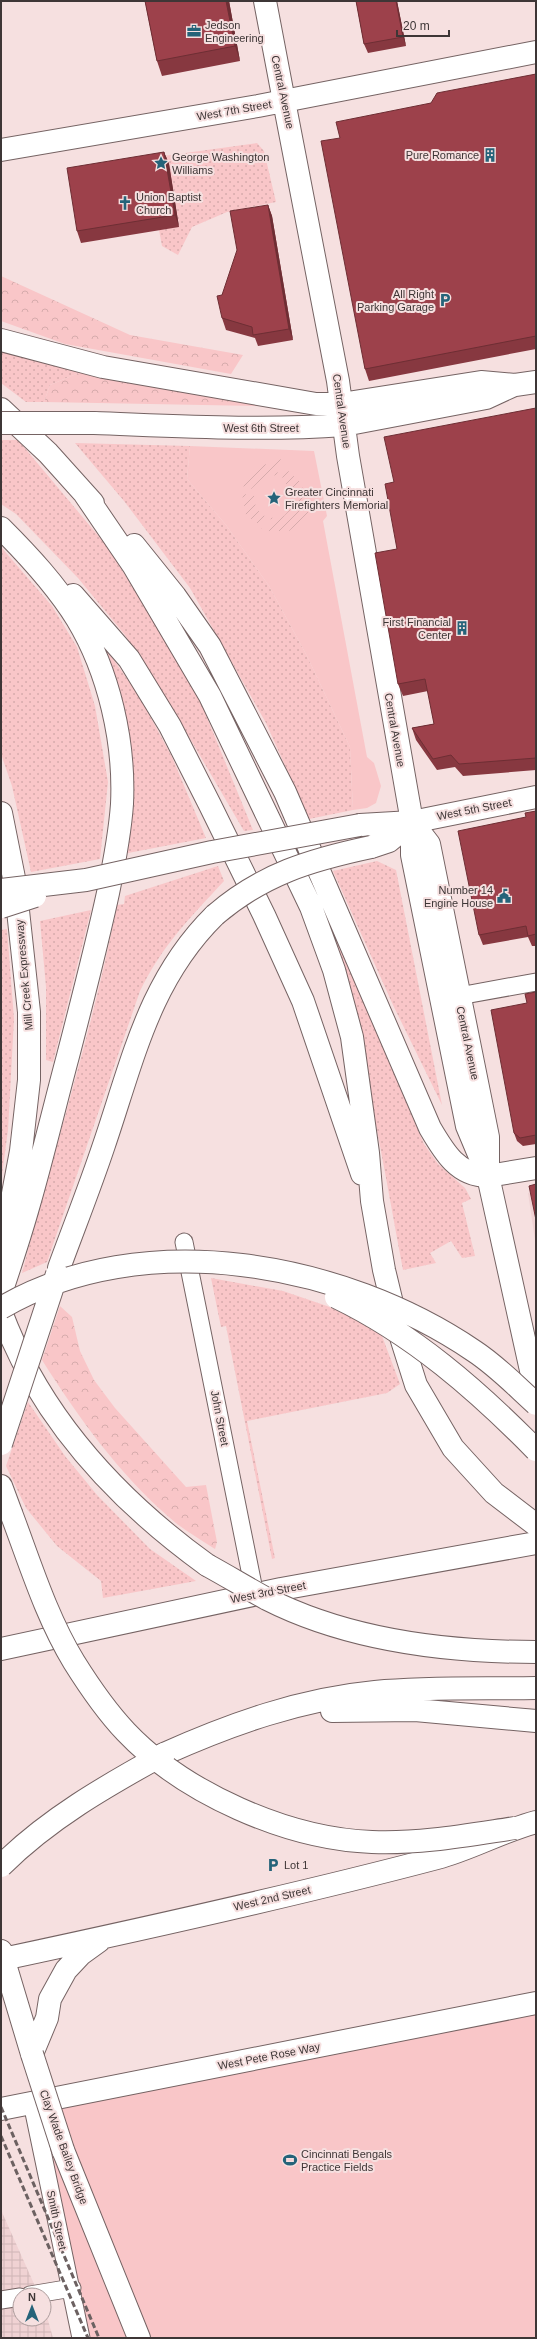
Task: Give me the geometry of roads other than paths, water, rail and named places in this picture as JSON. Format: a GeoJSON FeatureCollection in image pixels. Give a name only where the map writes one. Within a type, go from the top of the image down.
{"type":"FeatureCollection","features":[{"type":"Feature","properties":{"kind":"main road","name":"Central Avenue"},"geometry":{"type":"LineString","coordinates":[[265,1],[342,415],[412,822],[412,855],[467,1126],[488,1176],[536,1392]]}},
{"type":"Feature","properties":{"kind":"main road","name":"West 7th Street"},"geometry":{"type":"LineString","coordinates":[[1,150],[284,101],[536,52]]}},
{"type":"Feature","properties":{"kind":"main road"},"geometry":{"type":"LineString","coordinates":[[1,340],[102,367],[316,404],[342,415]]}},
{"type":"Feature","properties":{"kind":"main road","name":"West 6th Street"},"geometry":{"type":"LineString","coordinates":[[1,423],[94,423],[212,428],[306,428],[342,415],[481,382],[526,384]]}},
{"type":"Feature","properties":{"kind":"main road"},"geometry":{"type":"LineString","coordinates":[[1,410],[48,454],[133,544],[175,596],[210,646],[288,799],[430,1128],[442,1148],[456,1164],[473,1174],[488,1176],[536,1168]]}},
{"type":"Feature","properties":{"kind":"main road"},"geometry":{"type":"LineString","coordinates":[[84,493],[133,565],[210,696],[310,907],[334,970],[352,1037],[368,1153],[372,1201],[384,1270],[398,1328],[416,1386],[453,1448],[494,1492],[536,1525]]}},
{"type":"Feature","properties":{"kind":"main road"},"geometry":{"type":"LineString","coordinates":[[1,528],[82,604],[129,659],[170,726],[264,915],[303,1001],[372,1201]]}},
{"type":"Feature","properties":{"kind":"main road"},"geometry":{"type":"LineString","coordinates":[[1,528],[31,558],[59,592],[77,619],[92,649],[104,678],[115,720],[121,769],[122,802],[119,835],[82,1009],[28,1211],[1,1293]]}},
{"type":"Feature","properties":{"kind":"main road","name":"West 5th Street"},"geometry":{"type":"LineString","coordinates":[[86,880],[212,852],[360,825],[412,822],[536,797]]}},
{"type":"Feature","properties":{"kind":"main road","name":"Mill Creek Expressway"},"geometry":{"type":"LineString","coordinates":[[1,813],[15,883],[29,1012],[29,1080],[21,1151],[1,1257]]}},
{"type":"Feature","properties":{"kind":"main road","name":"Central Avenue"},"geometry":{"type":"LineString","coordinates":[[412,822],[429,844],[488,1137],[488,1176]]}},
{"type":"Feature","properties":{"kind":"main road"},"geometry":{"type":"LineString","coordinates":[[1,1444],[59,1268],[95,1172],[143,1029],[159,990],[186,946],[214,915],[243,893],[282,871],[320,859],[371,847],[389,841],[412,822]]}},
{"type":"Feature","properties":{"kind":"main road"},"geometry":{"type":"LineString","coordinates":[[1,890],[86,880]]}},
{"type":"Feature","properties":{"kind":"main road"},"geometry":{"type":"LineString","coordinates":[[1,907],[86,880]]}},
{"type":"Feature","properties":{"kind":"main road"},"geometry":{"type":"LineString","coordinates":[[1,1308],[38,1289],[70,1278],[117,1266],[140,1263],[184,1261],[243,1265],[345,1288],[386,1304],[474,1350],[496,1366],[536,1404]]}},
{"type":"Feature","properties":{"kind":"main road"},"geometry":{"type":"LineString","coordinates":[[243,1265],[304,1284],[331,1295],[358,1308],[408,1339],[456,1374],[536,1450]]}},
{"type":"Feature","properties":{"kind":"main road"},"geometry":{"type":"LineString","coordinates":[[1,1312],[13,1345],[65,1432],[117,1491],[142,1514],[207,1565],[268,1600],[313,1618],[351,1629],[394,1640],[436,1647],[536,1652]]}},
{"type":"Feature","properties":{"kind":"main road"},"geometry":{"type":"LineString","coordinates":[[1,1486],[59,1633],[92,1689],[131,1736],[145,1749],[199,1787],[221,1801],[275,1824],[305,1832],[371,1842],[446,1839],[515,1828]]}},
{"type":"Feature","properties":{"kind":"main road","name":"West 3rd Street"},"geometry":{"type":"LineString","coordinates":[[1,1649],[254,1595],[536,1543]]}},
{"type":"Feature","properties":{"kind":"main road"},"geometry":{"type":"LineString","coordinates":[[1,1866],[15,1852],[68,1810],[114,1781],[164,1754],[208,1734],[248,1720],[312,1703],[375,1692],[420,1689],[536,1688]]}},
{"type":"Feature","properties":{"kind":"main road"},"geometry":{"type":"LineString","coordinates":[[248,1720],[316,1711],[415,1710],[536,1721]]}},
{"type":"Feature","properties":{"kind":"main road","name":"West 2nd Street"},"geometry":{"type":"LineString","coordinates":[[2,1955],[104,1938],[439,1858],[515,1828],[536,1822]]}},
{"type":"Feature","properties":{"kind":"main road"},"geometry":{"type":"LineString","coordinates":[[32,2054],[47,2018],[50,1999],[66,1970],[81,1954],[104,1938]]}},
{"type":"Feature","properties":{"kind":"main road","name":"Clay Wade Bailey Bridge"},"geometry":{"type":"LineString","coordinates":[[2,1955],[63,2150],[139,2338]]}},
{"type":"Feature","properties":{"kind":"main road","name":"West Pete Rose Way"},"geometry":{"type":"LineString","coordinates":[[1,2109],[536,2003]]}},
{"type":"Feature","properties":{"kind":"street"},"geometry":{"type":"LineString","coordinates":[[459,996],[536,982]]}},
{"type":"Feature","properties":{"kind":"street","name":"John Street"},"geometry":{"type":"LineString","coordinates":[[184,1242],[254,1595]]}},
{"type":"Feature","properties":{"kind":"street","name":"Smith Street"},"geometry":{"type":"LineString","coordinates":[[32,2103],[72,2288],[81,2338]]}},
{"type":"Feature","properties":{"kind":"street"},"geometry":{"type":"LineString","coordinates":[[52,2291],[72,2288]]}},
{"type":"Feature","properties":{"kind":"street"},"geometry":{"type":"LineString","coordinates":[[1,2300],[12,2298]]}},
{"type":"Feature","properties":{"kind":"railway"},"geometry":{"type":"LineString","coordinates":[[1,2107],[99,2338]]}},
{"type":"Feature","properties":{"kind":"railway"},"geometry":{"type":"LineString","coordinates":[[1,2136],[88,2338]]}},
{"type":"Feature","properties":{"kind":"place","name":"Jedson Engineering"},"geometry":{"type":"Point","coordinates":[194,31]}},
{"type":"Feature","properties":{"kind":"place","name":"Pure Romance"},"geometry":{"type":"Point","coordinates":[490,155]}},
{"type":"Feature","properties":{"kind":"place","name":"George Washington Williams"},"geometry":{"type":"Point","coordinates":[161,163]}},
{"type":"Feature","properties":{"kind":"place","name":"Union Baptist Church"},"geometry":{"type":"Point","coordinates":[125,203]}},
{"type":"Feature","properties":{"kind":"place","name":"All Right Parking Garage"},"geometry":{"type":"Point","coordinates":[445,300]}},
{"type":"Feature","properties":{"kind":"place","name":"Greater Cincinnati Firefighters Memorial"},"geometry":{"type":"Point","coordinates":[274,498]}},
{"type":"Feature","properties":{"kind":"place","name":"First Financial Center"},"geometry":{"type":"Point","coordinates":[462,628]}},
{"type":"Feature","properties":{"kind":"place","name":"Number 14 Engine House"},"geometry":{"type":"Point","coordinates":[504,896]}},
{"type":"Feature","properties":{"kind":"place","name":"Lot 1"},"geometry":{"type":"Point","coordinates":[273,1865]}},
{"type":"Feature","properties":{"kind":"place","name":"Cincinnati Bengals Practice Fields"},"geometry":{"type":"Point","coordinates":[290,2160]}}]}
